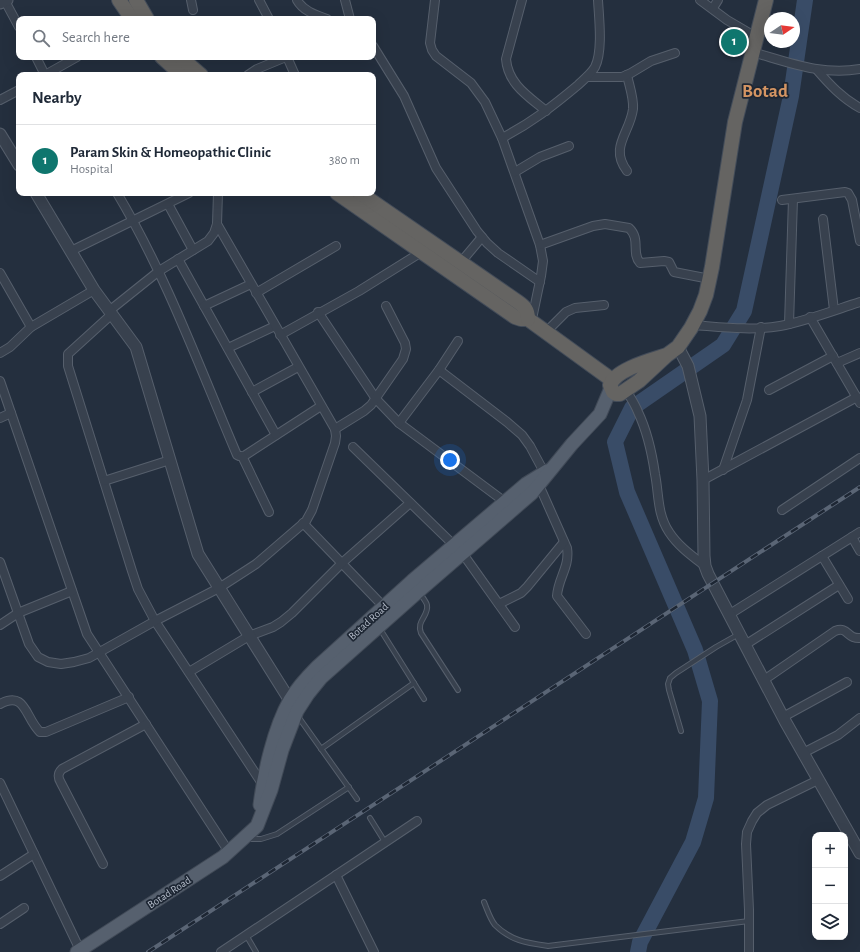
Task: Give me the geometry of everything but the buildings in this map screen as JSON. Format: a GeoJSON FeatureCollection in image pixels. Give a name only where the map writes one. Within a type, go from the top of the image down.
{"type":"FeatureCollection","features":[{"type":"Feature","properties":{"kind":"highway"},"geometry":{"type":"LineString","coordinates":[[119,0],[130,16]]}},
{"type":"Feature","properties":{"kind":"highway"},"geometry":{"type":"LineString","coordinates":[[136,0],[145,16]]}},
{"type":"Feature","properties":{"kind":"highway"},"geometry":{"type":"LineString","coordinates":[[364,196],[515,317],[530,320],[617,388],[623,372],[643,370],[672,351],[693,325],[706,295],[710,279],[735,122],[766,0]]}},
{"type":"Feature","properties":{"kind":"highway"},"geometry":{"type":"LineString","coordinates":[[165,60],[179,72]]}},
{"type":"Feature","properties":{"kind":"highway"},"geometry":{"type":"LineString","coordinates":[[184,60],[198,72]]}},
{"type":"Feature","properties":{"kind":"highway"},"geometry":{"type":"LineString","coordinates":[[343,196],[428,248],[461,262],[526,308],[530,320]]}},
{"type":"Feature","properties":{"kind":"main road","name":"Botad Road"},"geometry":{"type":"LineString","coordinates":[[458,550],[521,504],[600,413],[617,388]]}},
{"type":"Feature","properties":{"kind":"main road","name":"Botad Road"},"geometry":{"type":"LineString","coordinates":[[79,951],[223,857],[257,826],[271,790],[294,708],[305,679],[317,666],[384,607],[416,586],[458,550],[526,484],[550,469]]}},
{"type":"Feature","properties":{"kind":"main road","name":"Botad Road"},"geometry":{"type":"LineString","coordinates":[[257,826],[263,785],[280,720],[308,694],[321,678],[379,627],[416,586]]}},
{"type":"Feature","properties":{"kind":"street"},"geometry":{"type":"LineString","coordinates":[[191,0],[193,10]]}},
{"type":"Feature","properties":{"kind":"street"},"geometry":{"type":"LineString","coordinates":[[259,0],[267,16]]}},
{"type":"Feature","properties":{"kind":"street"},"geometry":{"type":"LineString","coordinates":[[297,0],[299,4],[309,11],[320,16]]}},
{"type":"Feature","properties":{"kind":"street"},"geometry":{"type":"LineString","coordinates":[[345,0],[349,16]]}},
{"type":"Feature","properties":{"kind":"street"},"geometry":{"type":"LineString","coordinates":[[435,0],[430,43],[432,50],[436,56],[459,72],[471,83],[486,102],[515,172],[540,245],[543,261],[540,282],[530,320]]}},
{"type":"Feature","properties":{"kind":"street"},"geometry":{"type":"LineString","coordinates":[[522,0],[506,59],[507,68],[511,78],[516,84],[546,112]]}},
{"type":"Feature","properties":{"kind":"street"},"geometry":{"type":"LineString","coordinates":[[502,138],[524,127],[546,112],[587,77],[595,67],[600,43],[598,0]]}},
{"type":"Feature","properties":{"kind":"street"},"geometry":{"type":"LineString","coordinates":[[700,0],[713,8],[727,20],[756,37]]}},
{"type":"Feature","properties":{"kind":"street"},"geometry":{"type":"LineString","coordinates":[[713,8],[718,0]]}},
{"type":"Feature","properties":{"kind":"street"},"geometry":{"type":"LineString","coordinates":[[4,1],[16,22]]}},
{"type":"Feature","properties":{"kind":"street"},"geometry":{"type":"LineString","coordinates":[[376,51],[404,96],[436,168],[482,237],[498,253],[540,282]]}},
{"type":"Feature","properties":{"kind":"street"},"geometry":{"type":"LineString","coordinates":[[752,52],[829,72],[860,69]]}},
{"type":"Feature","properties":{"kind":"street"},"geometry":{"type":"LineString","coordinates":[[587,77],[622,77],[651,61],[675,53]]}},
{"type":"Feature","properties":{"kind":"street"},"geometry":{"type":"LineString","coordinates":[[38,60],[44,72]]}},
{"type":"Feature","properties":{"kind":"street"},"geometry":{"type":"LineString","coordinates":[[50,72],[72,60]]}},
{"type":"Feature","properties":{"kind":"street"},"geometry":{"type":"LineString","coordinates":[[252,72],[279,60]]}},
{"type":"Feature","properties":{"kind":"street"},"geometry":{"type":"LineString","coordinates":[[288,60],[294,72]]}},
{"type":"Feature","properties":{"kind":"street"},"geometry":{"type":"LineString","coordinates":[[817,70],[834,90],[842,97],[860,108]]}},
{"type":"Feature","properties":{"kind":"street"},"geometry":{"type":"LineString","coordinates":[[627,75],[633,106],[632,115],[621,140],[620,154],[622,164],[627,171]]}},
{"type":"Feature","properties":{"kind":"street"},"geometry":{"type":"LineString","coordinates":[[0,100],[16,92]]}},
{"type":"Feature","properties":{"kind":"street"},"geometry":{"type":"LineString","coordinates":[[0,134],[16,160]]}},
{"type":"Feature","properties":{"kind":"street"},"geometry":{"type":"LineString","coordinates":[[515,172],[540,157],[569,146]]}},
{"type":"Feature","properties":{"kind":"street"},"geometry":{"type":"LineString","coordinates":[[782,200],[845,192],[848,193],[852,200],[860,242]]}},
{"type":"Feature","properties":{"kind":"street"},"geometry":{"type":"LineString","coordinates":[[38,196],[94,290],[136,347],[198,554],[294,708]]}},
{"type":"Feature","properties":{"kind":"street"},"geometry":{"type":"LineString","coordinates":[[119,196],[159,271],[237,455],[242,456],[269,512]]}},
{"type":"Feature","properties":{"kind":"street"},"geometry":{"type":"LineString","coordinates":[[71,251],[183,196]]}},
{"type":"Feature","properties":{"kind":"street"},"geometry":{"type":"LineString","coordinates":[[218,196],[214,234],[208,241],[159,271],[111,312],[68,354],[67,360],[138,590],[155,621],[263,785]]}},
{"type":"Feature","properties":{"kind":"street"},"geometry":{"type":"LineString","coordinates":[[789,324],[793,199]]}},
{"type":"Feature","properties":{"kind":"street"},"geometry":{"type":"LineString","coordinates":[[168,204],[193,250]]}},
{"type":"Feature","properties":{"kind":"street"},"geometry":{"type":"LineString","coordinates":[[823,219],[834,310]]}},
{"type":"Feature","properties":{"kind":"street"},"geometry":{"type":"LineString","coordinates":[[0,562],[32,650],[48,662],[61,664],[74,662],[89,658],[155,621],[219,588],[256,564],[303,523],[312,510],[335,443],[336,436],[334,429],[216,224]]}},
{"type":"Feature","properties":{"kind":"street"},"geometry":{"type":"LineString","coordinates":[[540,245],[593,226],[605,224],[629,228],[633,231],[635,237],[637,260],[640,263],[669,262],[674,272],[710,279]]}},
{"type":"Feature","properties":{"kind":"street"},"geometry":{"type":"LineString","coordinates":[[461,262],[482,237]]}},
{"type":"Feature","properties":{"kind":"street"},"geometry":{"type":"LineString","coordinates":[[256,293],[336,246]]}},
{"type":"Feature","properties":{"kind":"street"},"geometry":{"type":"LineString","coordinates":[[280,335],[318,312],[359,291],[428,248]]}},
{"type":"Feature","properties":{"kind":"street"},"geometry":{"type":"LineString","coordinates":[[178,259],[276,435]]}},
{"type":"Feature","properties":{"kind":"street"},"geometry":{"type":"LineString","coordinates":[[0,272],[30,327]]}},
{"type":"Feature","properties":{"kind":"street"},"geometry":{"type":"LineString","coordinates":[[204,306],[251,284]]}},
{"type":"Feature","properties":{"kind":"street"},"geometry":{"type":"LineString","coordinates":[[0,353],[10,347],[30,327],[94,290]]}},
{"type":"Feature","properties":{"kind":"street"},"geometry":{"type":"LineString","coordinates":[[693,325],[720,327],[779,326],[860,302]]}},
{"type":"Feature","properties":{"kind":"street"},"geometry":{"type":"LineString","coordinates":[[546,332],[566,312],[575,308],[604,304]]}},
{"type":"Feature","properties":{"kind":"street"},"geometry":{"type":"LineString","coordinates":[[334,429],[364,411],[376,398],[403,359],[406,349],[405,343],[386,306]]}},
{"type":"Feature","properties":{"kind":"street"},"geometry":{"type":"LineString","coordinates":[[318,312],[376,398],[399,422],[506,502]]}},
{"type":"Feature","properties":{"kind":"street"},"geometry":{"type":"LineString","coordinates":[[703,480],[859,400],[810,317]]}},
{"type":"Feature","properties":{"kind":"street"},"geometry":{"type":"LineString","coordinates":[[228,348],[275,326]]}},
{"type":"Feature","properties":{"kind":"street"},"geometry":{"type":"LineString","coordinates":[[723,470],[747,400],[757,327]]}},
{"type":"Feature","properties":{"kind":"street"},"geometry":{"type":"LineString","coordinates":[[399,422],[439,370],[458,341]]}},
{"type":"Feature","properties":{"kind":"street"},"geometry":{"type":"LineString","coordinates":[[672,351],[688,366],[700,416],[705,566],[783,717],[859,850]]}},
{"type":"Feature","properties":{"kind":"street"},"geometry":{"type":"LineString","coordinates":[[837,364],[860,353]]}},
{"type":"Feature","properties":{"kind":"street"},"geometry":{"type":"LineString","coordinates":[[769,390],[833,356]]}},
{"type":"Feature","properties":{"kind":"street"},"geometry":{"type":"LineString","coordinates":[[252,392],[298,367]]}},
{"type":"Feature","properties":{"kind":"street"},"geometry":{"type":"LineString","coordinates":[[439,370],[522,434],[530,446],[550,469]]}},
{"type":"Feature","properties":{"kind":"street"},"geometry":{"type":"LineString","coordinates":[[0,382],[87,634],[229,852]]}},
{"type":"Feature","properties":{"kind":"street"},"geometry":{"type":"LineString","coordinates":[[617,388],[639,413],[656,475],[659,509],[664,523],[669,533],[680,546],[705,566]]}},
{"type":"Feature","properties":{"kind":"street"},"geometry":{"type":"LineString","coordinates":[[242,456],[321,406]]}},
{"type":"Feature","properties":{"kind":"street"},"geometry":{"type":"LineString","coordinates":[[0,418],[11,413]]}},
{"type":"Feature","properties":{"kind":"street"},"geometry":{"type":"LineString","coordinates":[[353,447],[458,550],[499,604],[515,628]]}},
{"type":"Feature","properties":{"kind":"street"},"geometry":{"type":"LineString","coordinates":[[782,510],[860,458]]}},
{"type":"Feature","properties":{"kind":"street"},"geometry":{"type":"LineString","coordinates":[[104,481],[170,460]]}},
{"type":"Feature","properties":{"kind":"street"},"geometry":{"type":"LineString","coordinates":[[539,485],[564,542],[568,557],[557,596],[586,634]]}},
{"type":"Feature","properties":{"kind":"street"},"geometry":{"type":"LineString","coordinates":[[188,672],[249,636],[273,627],[281,622],[342,563],[410,503]]}},
{"type":"Feature","properties":{"kind":"street"},"geometry":{"type":"LineString","coordinates":[[303,523],[384,607]]}},
{"type":"Feature","properties":{"kind":"street"},"geometry":{"type":"LineString","coordinates":[[730,614],[860,532]]}},
{"type":"Feature","properties":{"kind":"street"},"geometry":{"type":"LineString","coordinates":[[852,537],[860,551]]}},
{"type":"Feature","properties":{"kind":"street"},"geometry":{"type":"LineString","coordinates":[[499,604],[521,593],[564,542]]}},
{"type":"Feature","properties":{"kind":"street"},"geometry":{"type":"LineString","coordinates":[[822,556],[848,599]]}},
{"type":"Feature","properties":{"kind":"street"},"geometry":{"type":"LineString","coordinates":[[745,645],[839,585]]}},
{"type":"Feature","properties":{"kind":"street"},"geometry":{"type":"LineString","coordinates":[[0,625],[18,613],[72,591]]}},
{"type":"Feature","properties":{"kind":"street"},"geometry":{"type":"LineString","coordinates":[[764,680],[835,631],[840,629],[846,630],[850,637],[860,638]]}},
{"type":"Feature","properties":{"kind":"street"},"geometry":{"type":"LineString","coordinates":[[783,717],[847,682]]}},
{"type":"Feature","properties":{"kind":"street"},"geometry":{"type":"LineString","coordinates":[[0,704],[8,700],[15,700],[21,703],[35,728],[40,732],[46,732],[129,697]]}},
{"type":"Feature","properties":{"kind":"street"},"geometry":{"type":"LineString","coordinates":[[804,754],[838,735],[860,718]]}},
{"type":"Feature","properties":{"kind":"street"},"geometry":{"type":"LineString","coordinates":[[103,864],[58,778],[59,772],[146,724]]}},
{"type":"Feature","properties":{"kind":"street"},"geometry":{"type":"LineString","coordinates":[[749,952],[747,832],[757,814],[767,805],[818,780]]}},
{"type":"Feature","properties":{"kind":"street"},"geometry":{"type":"LineString","coordinates":[[0,783],[79,951]]}},
{"type":"Feature","properties":{"kind":"street"},"geometry":{"type":"LineString","coordinates":[[0,803],[8,799]]}},
{"type":"Feature","properties":{"kind":"street"},"geometry":{"type":"LineString","coordinates":[[221,952],[417,821]]}},
{"type":"Feature","properties":{"kind":"street"},"geometry":{"type":"LineString","coordinates":[[0,876],[34,854]]}},
{"type":"Feature","properties":{"kind":"street"},"geometry":{"type":"LineString","coordinates":[[336,875],[374,952]]}},
{"type":"Feature","properties":{"kind":"street"},"geometry":{"type":"LineString","coordinates":[[0,924],[24,908]]}},
{"type":"Feature","properties":{"kind":"lane"},"geometry":{"type":"LineString","coordinates":[[416,586],[427,605],[419,629],[458,690]]}},
{"type":"Feature","properties":{"kind":"lane"},"geometry":{"type":"LineString","coordinates":[[379,627],[424,699]]}},
{"type":"Feature","properties":{"kind":"lane"},"geometry":{"type":"LineString","coordinates":[[681,731],[669,690],[668,684],[670,678],[716,647],[740,634]]}},
{"type":"Feature","properties":{"kind":"lane"},"geometry":{"type":"LineString","coordinates":[[321,748],[414,684]]}},
{"type":"Feature","properties":{"kind":"lane"},"geometry":{"type":"LineString","coordinates":[[294,708],[357,799]]}},
{"type":"Feature","properties":{"kind":"lane"},"geometry":{"type":"LineString","coordinates":[[244,839],[261,838],[277,834],[349,787]]}},
{"type":"Feature","properties":{"kind":"lane"},"geometry":{"type":"LineString","coordinates":[[370,818],[385,842]]}},
{"type":"Feature","properties":{"kind":"lane"},"geometry":{"type":"LineString","coordinates":[[484,902],[494,924],[506,933],[522,942],[548,946],[749,921]]}},
{"type":"Feature","properties":{"kind":"lane"},"geometry":{"type":"LineString","coordinates":[[246,935],[256,952]]}},
{"type":"Feature","properties":{"kind":"waterway"},"geometry":{"type":"LineString","coordinates":[[638,952],[640,942],[693,842],[706,798],[710,701],[695,650],[627,492],[615,442],[632,408],[723,345],[744,311],[791,96],[805,0]]}},
{"type":"Feature","properties":{"kind":"railway"},"geometry":{"type":"LineString","coordinates":[[148,952],[860,487]]}},
{"type":"Feature","properties":{"kind":"place","name":"Param Skin & Homeopathic Clinic"},"geometry":{"type":"Point","coordinates":[734,42]}},
{"type":"Feature","properties":{"kind":"district","name":"Botad"},"geometry":{"type":"Point","coordinates":[765,90]}}]}
